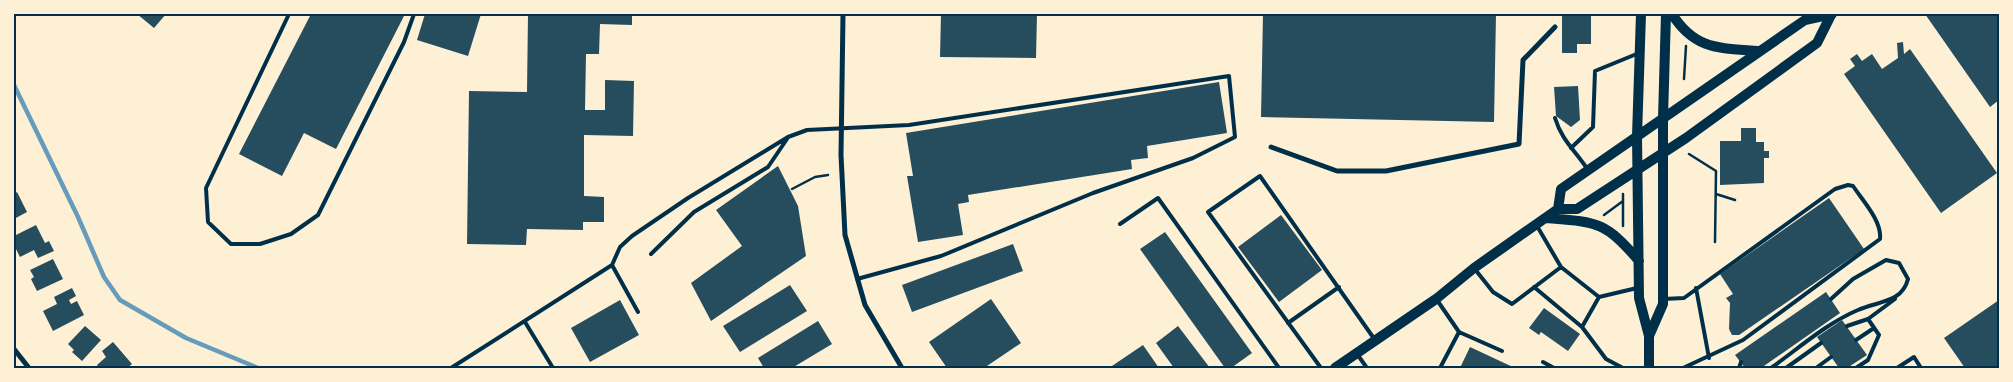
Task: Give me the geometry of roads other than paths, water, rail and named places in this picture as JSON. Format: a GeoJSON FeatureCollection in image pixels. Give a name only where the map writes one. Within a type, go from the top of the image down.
{"type":"FeatureCollection","features":[{"type":"Feature","properties":{"kind":"main road"},"geometry":{"type":"LineString","coordinates":[[1640,14],[1636,136],[1639,288],[1649,336],[1650,368]]}},
{"type":"Feature","properties":{"kind":"main road"},"geometry":{"type":"LineString","coordinates":[[1649,336],[1662,299],[1663,118],[1666,14]]}},
{"type":"Feature","properties":{"kind":"main road"},"geometry":{"type":"LineString","coordinates":[[1672,14],[1679,25],[1698,42],[1723,48],[1758,51]]}},
{"type":"Feature","properties":{"kind":"main road"},"geometry":{"type":"LineString","coordinates":[[1558,209],[1561,189],[1758,51],[1806,20],[1832,14]]}},
{"type":"Feature","properties":{"kind":"main road"},"geometry":{"type":"LineString","coordinates":[[1335,368],[1376,342],[1436,299],[1474,268],[1558,209],[1577,209],[1637,170],[1817,43],[1832,14]]}},
{"type":"Feature","properties":{"kind":"main road"},"geometry":{"type":"LineString","coordinates":[[1546,218],[1584,221],[1606,227],[1623,242],[1639,261]]}},
{"type":"Feature","properties":{"kind":"street"},"geometry":{"type":"LineString","coordinates":[[843,14],[842,127],[845,235],[865,305],[900,367]]}},
{"type":"Feature","properties":{"kind":"street"},"geometry":{"type":"LineString","coordinates":[[1272,148],[1337,171],[1386,171],[1519,144],[1523,60],[1555,27]]}},
{"type":"Feature","properties":{"kind":"street"},"geometry":{"type":"LineString","coordinates":[[14,351],[29,368]]}},
{"type":"Feature","properties":{"kind":"lane"},"geometry":{"type":"LineString","coordinates":[[289,14],[206,188],[208,222],[230,244],[260,244],[292,234],[318,215],[404,42],[414,14]]}},
{"type":"Feature","properties":{"kind":"lane"},"geometry":{"type":"LineString","coordinates":[[1571,148],[1593,127],[1595,70],[1640,53]]}},
{"type":"Feature","properties":{"kind":"lane"},"geometry":{"type":"LineString","coordinates":[[451,368],[612,265],[620,247],[632,236],[688,198],[788,137],[807,130],[909,124],[1229,76],[1235,137],[1193,158],[1094,193],[940,256],[857,279]]}},
{"type":"Feature","properties":{"kind":"lane"},"geometry":{"type":"LineString","coordinates":[[1555,118],[1559,131],[1571,148],[1578,154],[1588,170]]}},
{"type":"Feature","properties":{"kind":"lane"},"geometry":{"type":"LineString","coordinates":[[651,254],[694,212],[768,168],[788,137]]}},
{"type":"Feature","properties":{"kind":"lane"},"geometry":{"type":"LineString","coordinates":[[1321,368],[1208,212],[1260,176],[1376,342]]}},
{"type":"Feature","properties":{"kind":"lane"},"geometry":{"type":"LineString","coordinates":[[1662,299],[1684,298],[1835,190],[1848,185],[1853,186],[1877,223],[1881,233],[1880,239],[1743,340],[1709,358],[1683,368]]}},
{"type":"Feature","properties":{"kind":"lane"},"geometry":{"type":"LineString","coordinates":[[1120,224],[1158,198],[1278,368]]}},
{"type":"Feature","properties":{"kind":"lane"},"geometry":{"type":"LineString","coordinates":[[1536,226],[1561,267],[1599,297]]}},
{"type":"Feature","properties":{"kind":"lane"},"geometry":{"type":"LineString","coordinates":[[1831,298],[1854,279],[1886,260],[1899,263],[1908,279],[1905,289],[1868,319],[1846,326]]}},
{"type":"Feature","properties":{"kind":"lane"},"geometry":{"type":"LineString","coordinates":[[612,265],[638,312]]}},
{"type":"Feature","properties":{"kind":"lane"},"geometry":{"type":"LineString","coordinates":[[1474,268],[1493,292],[1512,304],[1561,267]]}},
{"type":"Feature","properties":{"kind":"lane"},"geometry":{"type":"LineString","coordinates":[[1534,286],[1582,327],[1606,359],[1624,368]]}},
{"type":"Feature","properties":{"kind":"lane"},"geometry":{"type":"LineString","coordinates":[[1288,323],[1339,287]]}},
{"type":"Feature","properties":{"kind":"lane"},"geometry":{"type":"LineString","coordinates":[[1582,327],[1599,297],[1639,288]]}},
{"type":"Feature","properties":{"kind":"lane"},"geometry":{"type":"LineString","coordinates":[[1696,288],[1709,358]]}},
{"type":"Feature","properties":{"kind":"lane"},"geometry":{"type":"LineString","coordinates":[[1771,368],[1836,322],[1859,309],[1897,297]]}},
{"type":"Feature","properties":{"kind":"lane"},"geometry":{"type":"LineString","coordinates":[[1436,299],[1459,332],[1502,351]]}},
{"type":"Feature","properties":{"kind":"lane"},"geometry":{"type":"LineString","coordinates":[[1856,368],[1868,360],[1880,336],[1868,319]]}},
{"type":"Feature","properties":{"kind":"lane"},"geometry":{"type":"LineString","coordinates":[[525,322],[553,368]]}},
{"type":"Feature","properties":{"kind":"lane"},"geometry":{"type":"LineString","coordinates":[[1856,340],[1874,328]]}},
{"type":"Feature","properties":{"kind":"lane"},"geometry":{"type":"LineString","coordinates":[[1440,368],[1459,332]]}},
{"type":"Feature","properties":{"kind":"lane"},"geometry":{"type":"LineString","coordinates":[[1786,368],[1821,343]]}},
{"type":"Feature","properties":{"kind":"lane"},"geometry":{"type":"LineString","coordinates":[[1357,354],[1367,368]]}},
{"type":"Feature","properties":{"kind":"lane"},"geometry":{"type":"LineString","coordinates":[[1816,368],[1831,357]]}},
{"type":"Feature","properties":{"kind":"lane"},"geometry":{"type":"LineString","coordinates":[[1897,368],[1914,357],[1921,368]]}},
{"type":"Feature","properties":{"kind":"lane"},"geometry":{"type":"LineString","coordinates":[[1543,362],[1554,368]]}},
{"type":"Feature","properties":{"kind":"lane"},"geometry":{"type":"LineString","coordinates":[[1738,368],[1741,362]]}},
{"type":"Feature","properties":{"kind":"waterway"},"geometry":{"type":"LineString","coordinates":[[14,85],[78,217],[104,277],[120,300],[186,338],[258,368]]}}]}
